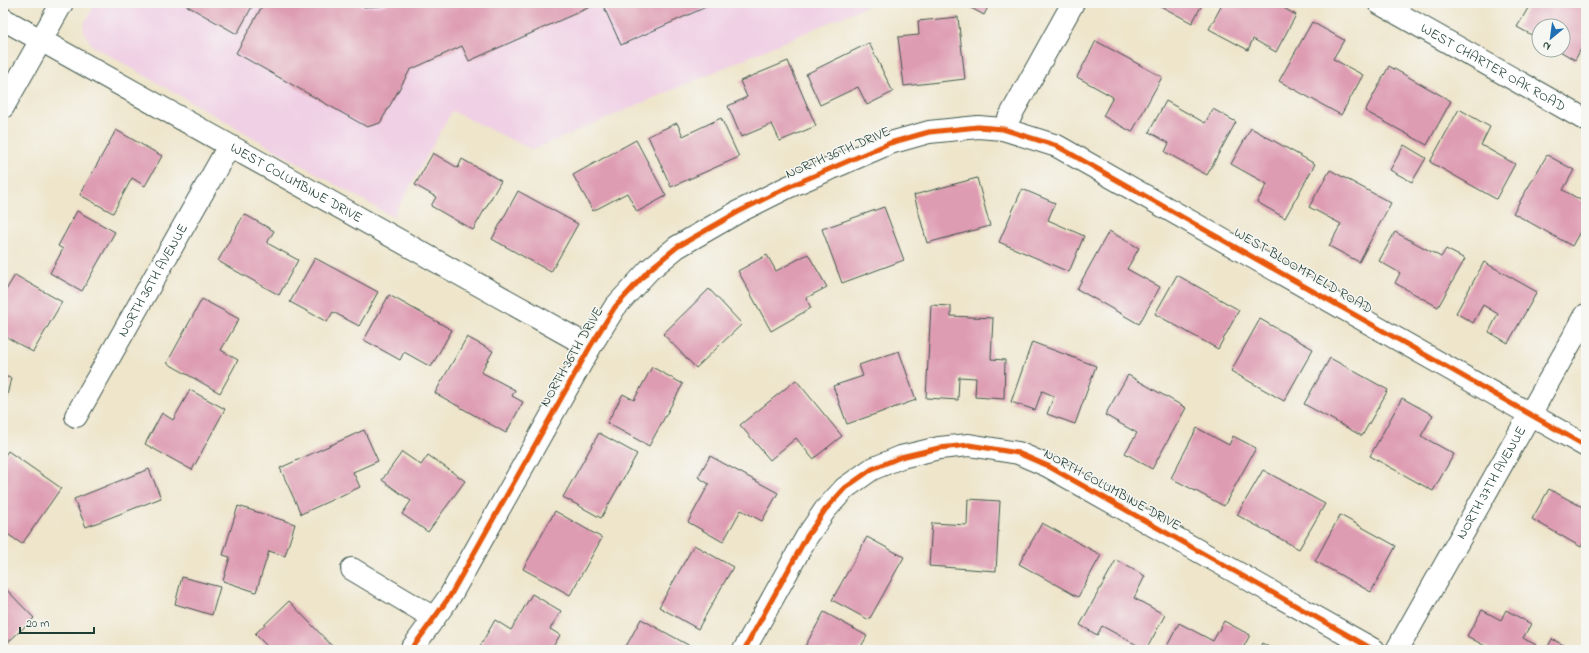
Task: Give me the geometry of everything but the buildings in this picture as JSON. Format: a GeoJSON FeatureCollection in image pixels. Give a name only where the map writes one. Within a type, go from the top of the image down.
{"type":"FeatureCollection","features":[{"type":"Feature","properties":{"kind":"street"},"geometry":{"type":"LineString","coordinates":[[3,106],[62,3]]}},
{"type":"Feature","properties":{"kind":"street"},"geometry":{"type":"LineString","coordinates":[[1003,129],[1073,3]]}},
{"type":"Feature","properties":{"kind":"street","name":"WEST CHARTER OAK ROAD"},"geometry":{"type":"LineString","coordinates":[[1379,3],[1586,120]]}},
{"type":"Feature","properties":{"kind":"street","name":"WEST COLUMBINE DRIVE"},"geometry":{"type":"LineString","coordinates":[[3,19],[590,347]]}},
{"type":"Feature","properties":{"kind":"street","name":"NORTH 36TH DRIVE"},"geometry":{"type":"LineString","coordinates":[[411,650],[450,596],[590,347],[615,307],[649,270],[677,247],[738,212],[788,187],[890,143],[929,132],[978,127],[1003,129]]}},
{"type":"Feature","properties":{"kind":"street","name":"WEST BLOOMFIELD ROAD"},"geometry":{"type":"LineString","coordinates":[[1003,129],[1057,146],[1586,446]]}},
{"type":"Feature","properties":{"kind":"street","name":"NORTH 36TH AVENUE"},"geometry":{"type":"LineString","coordinates":[[76,416],[229,146]]}},
{"type":"Feature","properties":{"kind":"street","name":"NORTH 37TH AVENUE"},"geometry":{"type":"LineString","coordinates":[[1397,650],[1586,315]]}},
{"type":"Feature","properties":{"kind":"street","name":"NORTH COLUMBINE DRIVE"},"geometry":{"type":"LineString","coordinates":[[744,650],[806,538],[825,510],[845,488],[872,469],[901,457],[939,448],[969,445],[1018,453],[1048,466],[1374,650]]}},
{"type":"Feature","properties":{"kind":"street"},"geometry":{"type":"LineString","coordinates":[[352,569],[434,618]]}},
{"type":"Feature","properties":{"kind":"shaded area"},"geometry":{"type":"Polygon","coordinates":[[[96,3],[874,3],[533,150],[452,111],[393,217],[93,46],[84,33],[84,24],[96,3]]]}},
{"type":"Feature","properties":{"kind":"cycle path"},"geometry":{"type":"LineString","coordinates":[[411,650],[450,596],[590,347],[615,307],[649,270],[677,247],[738,212],[788,187],[890,143],[929,132],[978,127],[1003,129],[1057,146],[1586,446]]}},
{"type":"Feature","properties":{"kind":"cycle path"},"geometry":{"type":"LineString","coordinates":[[744,650],[806,538],[825,510],[845,488],[872,469],[901,457],[939,448],[969,445],[1018,453],[1048,466],[1374,650]]}}]}
